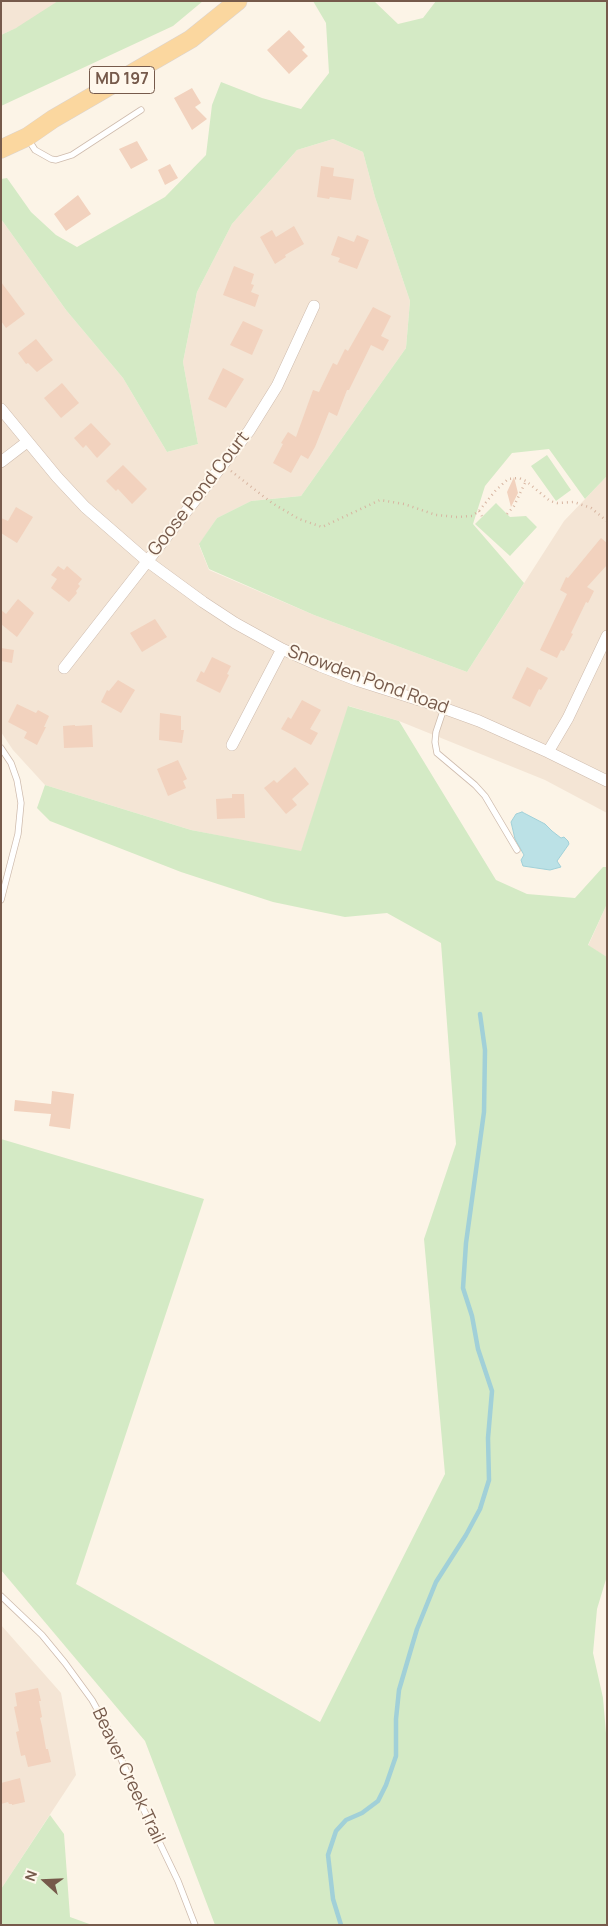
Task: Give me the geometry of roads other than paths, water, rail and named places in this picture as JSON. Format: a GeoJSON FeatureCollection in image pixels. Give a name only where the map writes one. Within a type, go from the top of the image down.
{"type":"FeatureCollection","features":[{"type":"Feature","properties":{"kind":"main road","name":"MD 197"},"geometry":{"type":"LineString","coordinates":[[1,149],[27,137],[53,119],[191,39],[238,1]]}},
{"type":"Feature","properties":{"kind":"street","name":"Goose Pond Court"},"geometry":{"type":"LineString","coordinates":[[64,668],[249,431],[277,386],[314,306]]}},
{"type":"Feature","properties":{"kind":"street","name":"Snowden Pond Road"},"geometry":{"type":"LineString","coordinates":[[1,409],[27,442],[85,506],[147,561],[235,623],[282,649],[356,680],[479,721],[607,781]]}},
{"type":"Feature","properties":{"kind":"street"},"geometry":{"type":"LineString","coordinates":[[1,462],[27,442]]}},
{"type":"Feature","properties":{"kind":"street"},"geometry":{"type":"LineString","coordinates":[[548,752],[568,718],[607,636]]}},
{"type":"Feature","properties":{"kind":"street"},"geometry":{"type":"LineString","coordinates":[[232,745],[282,649]]}},
{"type":"Feature","properties":{"kind":"lane"},"geometry":{"type":"LineString","coordinates":[[27,137],[35,150],[56,160],[72,155],[141,110]]}},
{"type":"Feature","properties":{"kind":"lane"},"geometry":{"type":"LineString","coordinates":[[444,708],[436,732],[437,752],[485,796],[517,850]]}},
{"type":"Feature","properties":{"kind":"lane"},"geometry":{"type":"LineString","coordinates":[[1,748],[11,763],[20,804],[18,834],[1,900]]}},
{"type":"Feature","properties":{"kind":"lane","name":"Beaver Creek Trail"},"geometry":{"type":"LineString","coordinates":[[1,1596],[42,1636],[65,1663],[92,1700],[107,1727],[178,1881],[195,1925]]}},
{"type":"Feature","properties":{"kind":"water"},"geometry":{"type":"Polygon","coordinates":[[[522,812],[545,824],[561,838],[564,837],[568,841],[569,844],[557,861],[561,867],[550,870],[523,866],[521,860],[524,855],[515,839],[511,822],[516,814],[522,812]]]}},
{"type":"Feature","properties":{"kind":"waterway"},"geometry":{"type":"LineString","coordinates":[[341,1925],[333,1899],[328,1855],[336,1831],[346,1820],[362,1813],[378,1801],[386,1785],[396,1756],[396,1719],[399,1690],[417,1629],[436,1582],[480,1509],[489,1480],[488,1438],[492,1391],[478,1349],[472,1316],[463,1288],[466,1243],[484,1112],[485,1050],[480,1014]]}}]}
